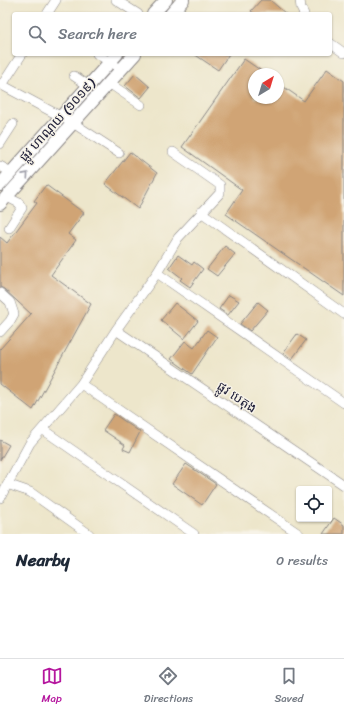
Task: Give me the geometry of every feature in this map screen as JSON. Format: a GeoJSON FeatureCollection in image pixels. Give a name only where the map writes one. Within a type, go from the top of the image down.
{"type":"FeatureCollection","features":[{"type":"Feature","properties":{"kind":"main road"},"geometry":{"type":"LineString","coordinates":[[155,12],[166,0]]}},
{"type":"Feature","properties":{"kind":"main road"},"geometry":{"type":"LineString","coordinates":[[173,12],[183,0]]}},
{"type":"Feature","properties":{"kind":"main road","name":"ផ្លូវ ហាណូយ (១០១៩)"},"geometry":{"type":"LineString","coordinates":[[3,200],[133,56]]}},
{"type":"Feature","properties":{"kind":"main road","name":"ផ្លូវ ហាណូយ (១០១៩)"},"geometry":{"type":"LineString","coordinates":[[0,185],[114,58]]}},
{"type":"Feature","properties":{"kind":"street"},"geometry":{"type":"LineString","coordinates":[[48,12],[56,0]]}},
{"type":"Feature","properties":{"kind":"street"},"geometry":{"type":"LineString","coordinates":[[116,0],[135,12]]}},
{"type":"Feature","properties":{"kind":"street"},"geometry":{"type":"LineString","coordinates":[[300,0],[303,12]]}},
{"type":"Feature","properties":{"kind":"street"},"geometry":{"type":"LineString","coordinates":[[332,44],[344,53]]}},
{"type":"Feature","properties":{"kind":"street"},"geometry":{"type":"LineString","coordinates":[[21,56],[1,85],[73,123],[119,153]]}},
{"type":"Feature","properties":{"kind":"street"},"geometry":{"type":"LineString","coordinates":[[114,58],[121,70]]}},
{"type":"Feature","properties":{"kind":"street"},"geometry":{"type":"LineString","coordinates":[[74,76],[89,86]]}},
{"type":"Feature","properties":{"kind":"street"},"geometry":{"type":"LineString","coordinates":[[109,83],[141,105]]}},
{"type":"Feature","properties":{"kind":"street"},"geometry":{"type":"LineString","coordinates":[[0,144],[13,124]]}},
{"type":"Feature","properties":{"kind":"street"},"geometry":{"type":"LineString","coordinates":[[0,498],[30,444],[81,384],[116,330],[157,273],[178,238],[200,212],[220,193],[220,185],[173,152]]}},
{"type":"Feature","properties":{"kind":"street"},"geometry":{"type":"LineString","coordinates":[[0,166],[11,172]]}},
{"type":"Feature","properties":{"kind":"street"},"geometry":{"type":"LineString","coordinates":[[3,200],[19,203],[22,208],[9,228]]}},
{"type":"Feature","properties":{"kind":"street"},"geometry":{"type":"LineString","coordinates":[[200,212],[344,314]]}},
{"type":"Feature","properties":{"kind":"street"},"geometry":{"type":"LineString","coordinates":[[157,273],[344,403]]}},
{"type":"Feature","properties":{"kind":"street"},"geometry":{"type":"LineString","coordinates":[[0,293],[10,302],[14,314],[0,332]]}},
{"type":"Feature","properties":{"kind":"street","name":"ផ្លូវ បេតុង"},"geometry":{"type":"LineString","coordinates":[[116,330],[344,485]]}},
{"type":"Feature","properties":{"kind":"street"},"geometry":{"type":"LineString","coordinates":[[81,384],[299,534]]}},
{"type":"Feature","properties":{"kind":"street"},"geometry":{"type":"LineString","coordinates":[[42,429],[194,534]]}},
{"type":"Feature","properties":{"kind":"street"},"geometry":{"type":"LineString","coordinates":[[7,484],[30,492],[89,534]]}},
{"type":"Feature","properties":{"kind":"building"},"geometry":{"type":"Polygon","coordinates":[[[261,0],[270,0],[284,12],[252,12],[251,11],[261,0]]]}},
{"type":"Feature","properties":{"kind":"building"},"geometry":{"type":"Polygon","coordinates":[[[197,56],[228,56],[218,70],[197,56]]]}},
{"type":"Feature","properties":{"kind":"building"},"geometry":{"type":"Polygon","coordinates":[[[244,59],[257,68],[248,68],[248,104],[284,104],[284,87],[304,101],[327,69],[344,81],[344,296],[226,214],[242,190],[182,147],[244,59]]]}},
{"type":"Feature","properties":{"kind":"building"},"geometry":{"type":"Polygon","coordinates":[[[135,74],[150,87],[141,98],[125,86],[135,74]]]}},
{"type":"Feature","properties":{"kind":"building"},"geometry":{"type":"Polygon","coordinates":[[[130,152],[157,173],[138,209],[105,184],[130,152]]]}},
{"type":"Feature","properties":{"kind":"building"},"geometry":{"type":"Polygon","coordinates":[[[46,185],[84,213],[68,234],[76,240],[51,275],[91,304],[33,410],[0,384],[0,349],[31,314],[0,287],[0,237],[7,243],[37,203],[34,201],[46,185]]]}},
{"type":"Feature","properties":{"kind":"building"},"geometry":{"type":"Polygon","coordinates":[[[225,246],[235,254],[217,276],[207,269],[225,246]]]}},
{"type":"Feature","properties":{"kind":"building"},"geometry":{"type":"Polygon","coordinates":[[[178,255],[192,265],[194,262],[203,269],[190,287],[180,280],[182,278],[169,268],[178,255]]]}},
{"type":"Feature","properties":{"kind":"building"},"geometry":{"type":"Polygon","coordinates":[[[229,295],[239,301],[228,315],[219,309],[229,295]]]}},
{"type":"Feature","properties":{"kind":"building"},"geometry":{"type":"Polygon","coordinates":[[[258,302],[268,310],[250,331],[240,324],[258,302]]]}},
{"type":"Feature","properties":{"kind":"building"},"geometry":{"type":"Polygon","coordinates":[[[175,303],[198,321],[184,339],[161,320],[175,303]]]}},
{"type":"Feature","properties":{"kind":"building"},"geometry":{"type":"Polygon","coordinates":[[[207,330],[217,337],[192,374],[171,359],[185,341],[194,348],[207,330]]]}},
{"type":"Feature","properties":{"kind":"building"},"geometry":{"type":"Polygon","coordinates":[[[297,334],[306,340],[292,359],[283,353],[297,334]]]}},
{"type":"Feature","properties":{"kind":"building"},"geometry":{"type":"Polygon","coordinates":[[[114,414],[140,432],[130,452],[123,449],[125,445],[103,430],[114,414]]]}},
{"type":"Feature","properties":{"kind":"building"},"geometry":{"type":"Polygon","coordinates":[[[0,440],[9,445],[0,460],[0,440]]]}},
{"type":"Feature","properties":{"kind":"building"},"geometry":{"type":"Polygon","coordinates":[[[186,464],[216,484],[202,505],[172,484],[186,464]]]}},
{"type":"Feature","properties":{"kind":"building"},"geometry":{"type":"Polygon","coordinates":[[[334,518],[344,525],[344,534],[323,534],[334,518]]]}}]}
